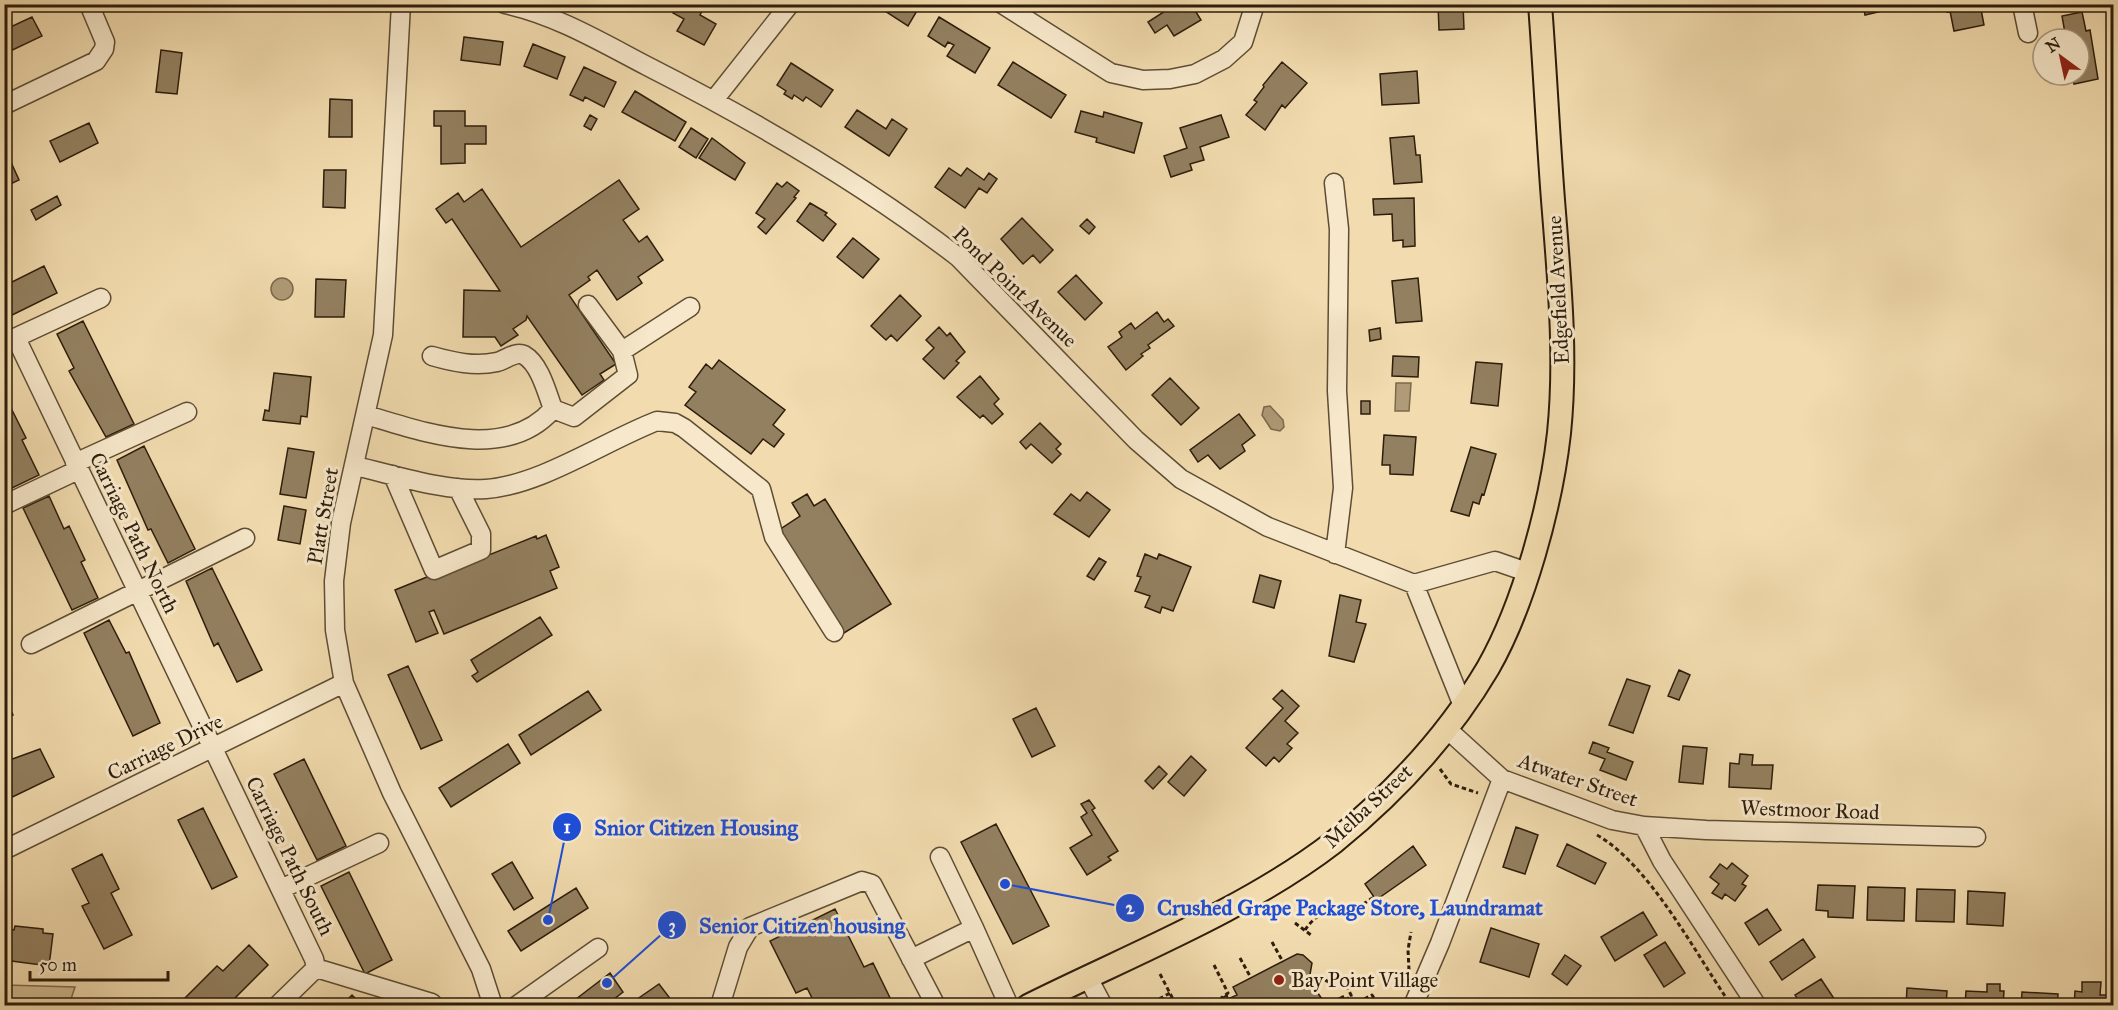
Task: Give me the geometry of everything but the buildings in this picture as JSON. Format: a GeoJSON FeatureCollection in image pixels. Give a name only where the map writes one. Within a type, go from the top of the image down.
{"type":"FeatureCollection","features":[{"type":"Feature","properties":{"kind":"main road","name":"Edgefield Avenue"},"geometry":{"type":"LineString","coordinates":[[1527,572],[1552,477],[1562,387],[1561,307],[1540,4]]}},
{"type":"Feature","properties":{"kind":"main road","name":"Melba Street"},"geometry":{"type":"LineString","coordinates":[[1028,1005],[1262,890],[1323,849],[1372,809],[1447,729],[1463,706],[1488,667],[1503,637],[1527,572]]}},
{"type":"Feature","properties":{"kind":"street"},"geometry":{"type":"LineString","coordinates":[[4,105],[96,61],[105,42],[89,4]]}},
{"type":"Feature","properties":{"kind":"street","name":"Platt Street"},"geometry":{"type":"LineString","coordinates":[[401,4],[383,335],[341,523],[334,580],[335,630],[344,683],[392,793],[481,969],[493,1005]]}},
{"type":"Feature","properties":{"kind":"street","name":"Pond Point Avenue"},"geometry":{"type":"LineString","coordinates":[[505,4],[540,9],[714,100],[841,176],[958,257],[1136,440],[1181,479],[1268,527],[1414,584]]}},
{"type":"Feature","properties":{"kind":"street"},"geometry":{"type":"LineString","coordinates":[[714,100],[790,4]]}},
{"type":"Feature","properties":{"kind":"street"},"geometry":{"type":"LineString","coordinates":[[1002,4],[1111,72],[1143,80],[1170,79],[1196,74],[1224,59],[1243,42],[1255,4]]}},
{"type":"Feature","properties":{"kind":"street"},"geometry":{"type":"LineString","coordinates":[[2022,4],[2028,33]]}},
{"type":"Feature","properties":{"kind":"street"},"geometry":{"type":"LineString","coordinates":[[1334,183],[1339,229],[1337,391],[1343,488],[1335,554]]}},
{"type":"Feature","properties":{"kind":"street"},"geometry":{"type":"LineString","coordinates":[[10,340],[101,298]]}},
{"type":"Feature","properties":{"kind":"street"},"geometry":{"type":"LineString","coordinates":[[432,356],[475,364],[496,362],[517,353],[523,354],[534,367],[553,409],[574,417],[628,375],[622,351],[588,305]]}},
{"type":"Feature","properties":{"kind":"street"},"geometry":{"type":"LineString","coordinates":[[622,351],[690,307]]}},
{"type":"Feature","properties":{"kind":"street","name":"Carriage Path North"},"geometry":{"type":"LineString","coordinates":[[10,340],[76,466],[214,748]]}},
{"type":"Feature","properties":{"kind":"street"},"geometry":{"type":"LineString","coordinates":[[366,415],[424,432],[482,441],[510,436],[541,423],[553,409]]}},
{"type":"Feature","properties":{"kind":"street"},"geometry":{"type":"LineString","coordinates":[[4,504],[187,412]]}},
{"type":"Feature","properties":{"kind":"street"},"geometry":{"type":"LineString","coordinates":[[355,466],[459,488],[488,489],[566,462],[657,421],[675,423],[761,489],[774,537],[834,632]]}},
{"type":"Feature","properties":{"kind":"street"},"geometry":{"type":"LineString","coordinates":[[393,475],[434,570],[481,550],[481,534],[459,488]]}},
{"type":"Feature","properties":{"kind":"street"},"geometry":{"type":"LineString","coordinates":[[31,644],[244,538]]}},
{"type":"Feature","properties":{"kind":"street"},"geometry":{"type":"LineString","coordinates":[[1463,706],[1414,584],[1495,561],[1527,572]]}},
{"type":"Feature","properties":{"kind":"street","name":"Carriage Drive"},"geometry":{"type":"LineString","coordinates":[[4,850],[344,683]]}},
{"type":"Feature","properties":{"kind":"street","name":"Atwater Street"},"geometry":{"type":"LineString","coordinates":[[1447,729],[1502,779],[1612,820],[1644,826],[1743,1001]]}},
{"type":"Feature","properties":{"kind":"street","name":"Carriage Path South"},"geometry":{"type":"LineString","coordinates":[[214,748],[314,959],[316,968],[277,1005]]}},
{"type":"Feature","properties":{"kind":"street"},"geometry":{"type":"LineString","coordinates":[[1413,1005],[1440,943],[1502,779]]}},
{"type":"Feature","properties":{"kind":"street","name":"Westmoor Road"},"geometry":{"type":"LineString","coordinates":[[1644,826],[1706,830],[1976,837]]}},
{"type":"Feature","properties":{"kind":"street"},"geometry":{"type":"LineString","coordinates":[[281,889],[379,843]]}},
{"type":"Feature","properties":{"kind":"street"},"geometry":{"type":"LineString","coordinates":[[940,857],[1009,1005]]}},
{"type":"Feature","properties":{"kind":"street"},"geometry":{"type":"LineString","coordinates":[[720,1005],[738,947],[750,927],[862,880],[873,884],[936,1005]]}},
{"type":"Feature","properties":{"kind":"street"},"geometry":{"type":"LineString","coordinates":[[911,959],[974,928]]}},
{"type":"Feature","properties":{"kind":"street"},"geometry":{"type":"LineString","coordinates":[[516,1005],[598,948]]}},
{"type":"Feature","properties":{"kind":"street"},"geometry":{"type":"LineString","coordinates":[[316,968],[432,1003]]}},
{"type":"Feature","properties":{"kind":"street"},"geometry":{"type":"LineString","coordinates":[[1087,976],[1103,1005]]}},
{"type":"Feature","properties":{"kind":"path"},"geometry":{"type":"LineString","coordinates":[[1437,765],[1451,784],[1494,798]]}},
{"type":"Feature","properties":{"kind":"path"},"geometry":{"type":"LineString","coordinates":[[1592,833],[1614,845],[1640,871],[1743,1001]]}},
{"type":"Feature","properties":{"kind":"path"},"geometry":{"type":"LineString","coordinates":[[1305,930],[1314,919],[1327,911],[1339,908],[1354,910],[1374,897]]}},
{"type":"Feature","properties":{"kind":"path"},"geometry":{"type":"LineString","coordinates":[[1295,923],[1311,935]]}},
{"type":"Feature","properties":{"kind":"path"},"geometry":{"type":"LineString","coordinates":[[1272,942],[1283,962]]}},
{"type":"Feature","properties":{"kind":"path"},"geometry":{"type":"LineString","coordinates":[[1240,958],[1251,978]]}},
{"type":"Feature","properties":{"kind":"path"},"geometry":{"type":"LineString","coordinates":[[1214,965],[1228,993],[1221,998]]}},
{"type":"Feature","properties":{"kind":"path"},"geometry":{"type":"LineString","coordinates":[[1160,974],[1175,1003]]}},
{"type":"Feature","properties":{"kind":"path"},"geometry":{"type":"LineString","coordinates":[[1312,985],[1323,979],[1335,985],[1346,985],[1356,1003]]}},
{"type":"Feature","properties":{"kind":"path"},"geometry":{"type":"LineString","coordinates":[[1146,1005],[1170,993]]}},
{"type":"Feature","properties":{"kind":"path"},"geometry":{"type":"LineString","coordinates":[[1351,1005],[1372,995],[1379,1005]]}},
{"type":"Feature","properties":{"kind":"path"},"geometry":{"type":"LineString","coordinates":[[1345,1000],[1352,996]]}},
{"type":"Feature","properties":{"kind":"shaded area"},"geometry":{"type":"Polygon","coordinates":[[[278,278],[286,278],[293,285],[293,293],[286,300],[278,300],[271,293],[271,285],[278,278]]]}},
{"type":"Feature","properties":{"kind":"shaded area"},"geometry":{"type":"Polygon","coordinates":[[[1396,383],[1411,383],[1409,411],[1395,411],[1396,383]]]}},
{"type":"Feature","properties":{"kind":"shaded area"},"geometry":{"type":"Polygon","coordinates":[[[1270,406],[1283,420],[1284,427],[1280,431],[1271,429],[1262,415],[1264,407],[1270,406]]]}},
{"type":"Feature","properties":{"kind":"shaded area"},"geometry":{"type":"Polygon","coordinates":[[[5,985],[75,987],[70,1002],[66,1005],[5,1006],[5,985]]]}},
{"type":"Feature","properties":{"kind":"place","name":"Crushed Grape Package Store, Laundramat"},"geometry":{"type":"Point","coordinates":[1005,884]}},
{"type":"Feature","properties":{"kind":"place","name":"Snior Citizen Housing"},"geometry":{"type":"Point","coordinates":[548,920]}},
{"type":"Feature","properties":{"kind":"place","name":"Bay Point Village"},"geometry":{"type":"Point","coordinates":[1279,980]}},
{"type":"Feature","properties":{"kind":"place","name":"Senior Citizen housing"},"geometry":{"type":"Point","coordinates":[607,983]}}]}
